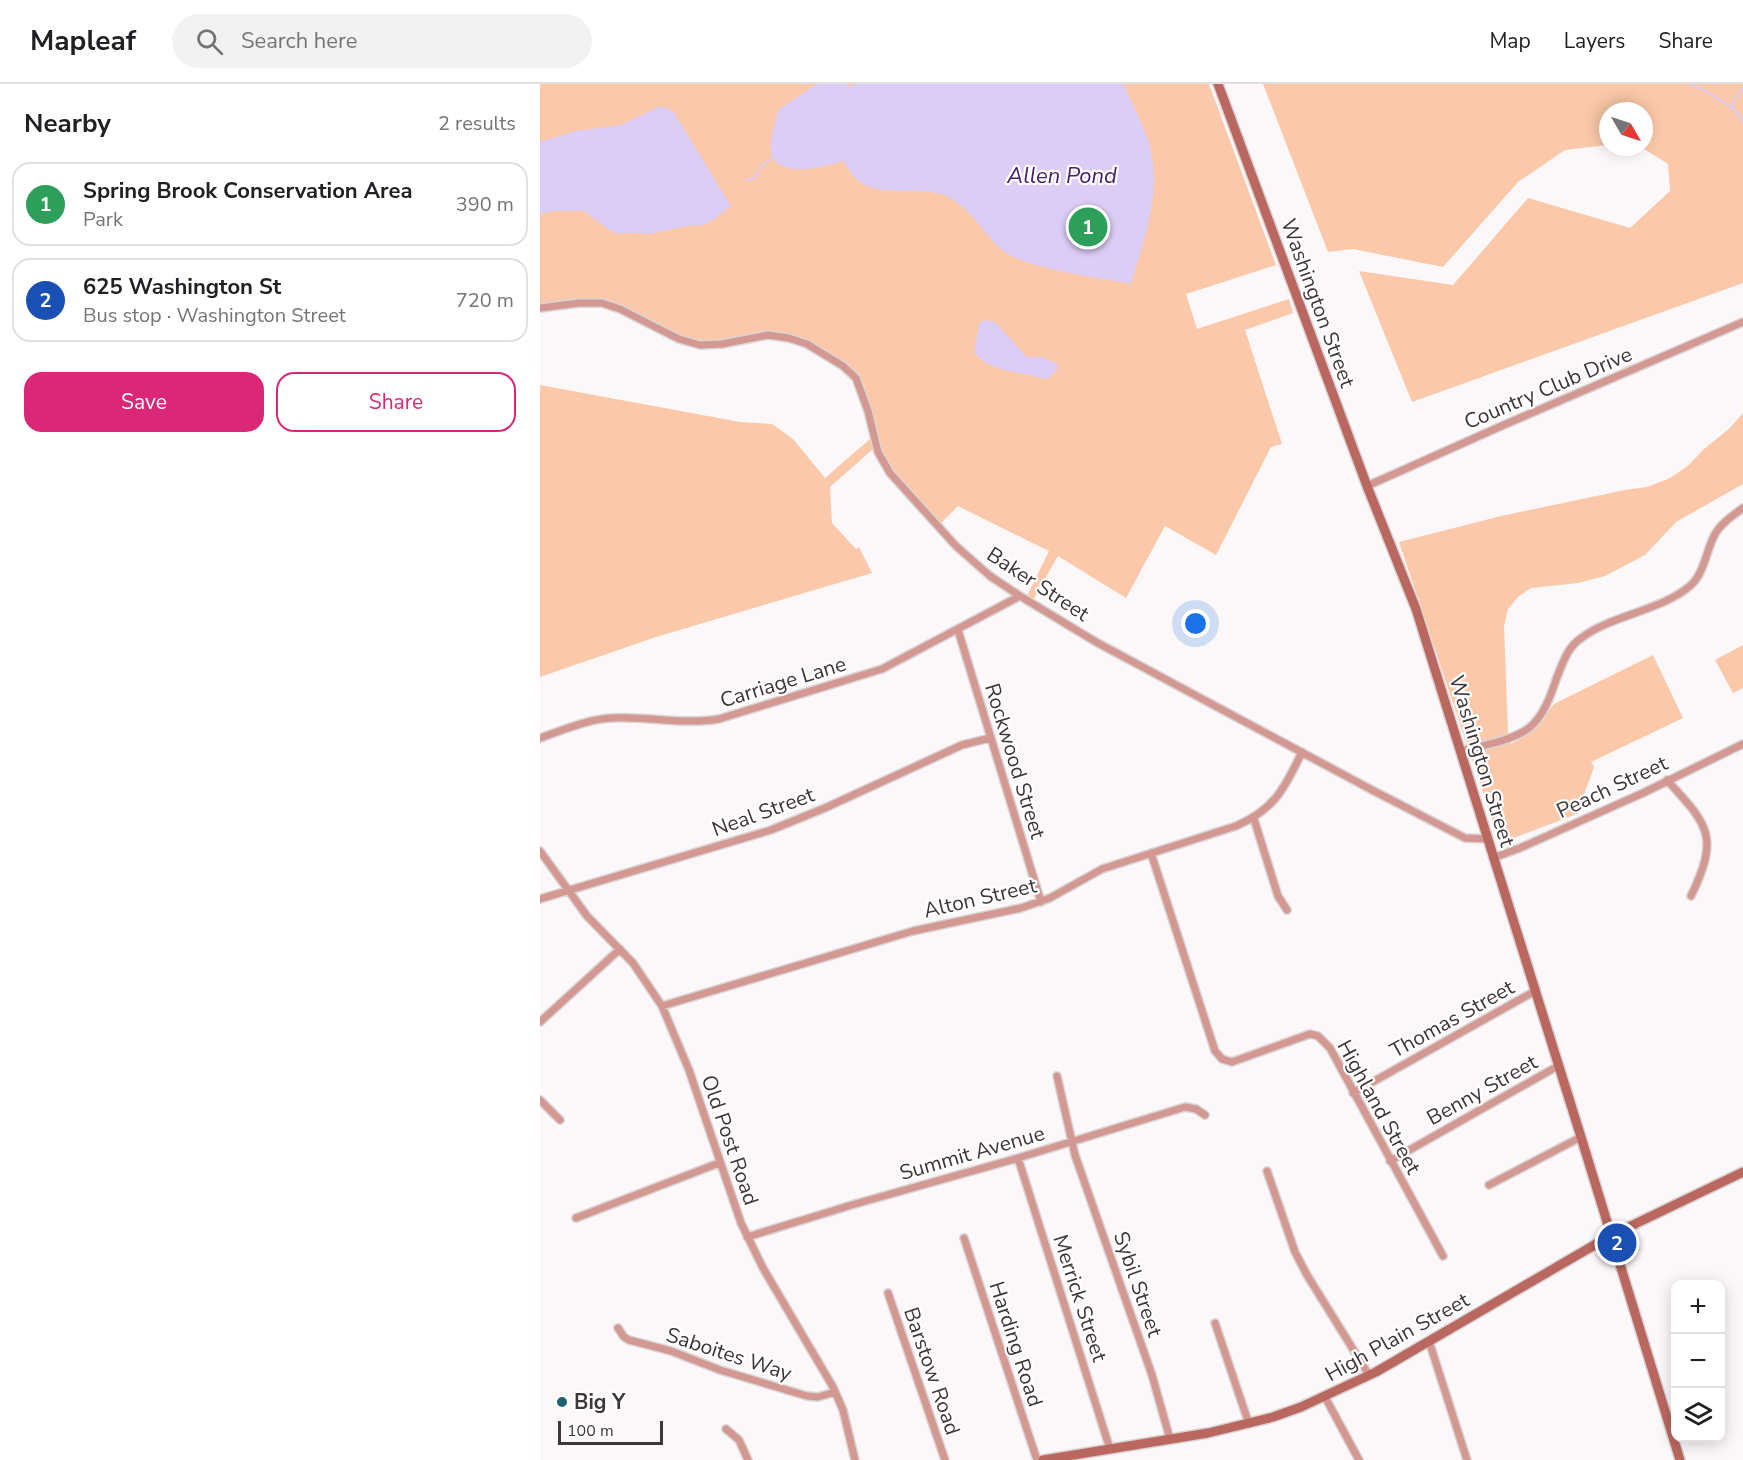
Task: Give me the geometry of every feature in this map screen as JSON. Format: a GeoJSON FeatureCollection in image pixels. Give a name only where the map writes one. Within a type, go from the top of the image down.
{"type":"FeatureCollection","features":[{"type":"Feature","properties":{"kind":"main road","name":"Washington Street"},"geometry":{"type":"LineString","coordinates":[[1218,84],[1367,486],[1416,609],[1680,1460]]}},
{"type":"Feature","properties":{"kind":"main road","name":"High Plain Street"},"geometry":{"type":"LineString","coordinates":[[1043,1460],[1249,1424],[1273,1418],[1325,1397],[1369,1375],[1610,1236],[1743,1172]]}},
{"type":"Feature","properties":{"kind":"street","name":"Baker Street"},"geometry":{"type":"LineString","coordinates":[[540,308],[579,303],[602,303],[620,309],[690,343],[710,345],[758,336],[778,336],[799,340],[843,366],[856,378],[868,411],[878,452],[899,485],[968,557],[990,576],[1096,642],[1465,838],[1488,838]]}},
{"type":"Feature","properties":{"kind":"street","name":"Country Club Drive"},"geometry":{"type":"LineString","coordinates":[[1367,486],[1743,322]]}},
{"type":"Feature","properties":{"kind":"street"},"geometry":{"type":"LineString","coordinates":[[1460,751],[1512,737],[1529,728],[1543,711],[1572,646],[1587,634],[1676,595],[1692,584],[1701,569],[1715,534],[1725,521],[1743,508]]}},
{"type":"Feature","properties":{"kind":"street","name":"Carriage Lane"},"geometry":{"type":"LineString","coordinates":[[540,738],[607,718],[699,722],[719,719],[882,669],[1020,596]]}},
{"type":"Feature","properties":{"kind":"street","name":"Rockwood Street"},"geometry":{"type":"LineString","coordinates":[[958,630],[1041,902]]}},
{"type":"Feature","properties":{"kind":"street","name":"Neal Street"},"geometry":{"type":"LineString","coordinates":[[540,899],[771,830],[825,808],[962,745],[990,738]]}},
{"type":"Feature","properties":{"kind":"street","name":"Peach Street"},"geometry":{"type":"LineString","coordinates":[[1493,858],[1643,793],[1743,744]]}},
{"type":"Feature","properties":{"kind":"street","name":"Alton Street"},"geometry":{"type":"LineString","coordinates":[[662,1006],[913,931],[1041,902],[1101,869],[1254,819],[1275,801],[1302,752]]}},
{"type":"Feature","properties":{"kind":"street"},"geometry":{"type":"LineString","coordinates":[[1667,780],[1693,809],[1705,829],[1707,851],[1702,874],[1691,896]]}},
{"type":"Feature","properties":{"kind":"street"},"geometry":{"type":"LineString","coordinates":[[1254,819],[1278,896],[1287,910]]}},
{"type":"Feature","properties":{"kind":"street","name":"Old Post Road"},"geometry":{"type":"LineString","coordinates":[[540,851],[587,916],[645,978],[662,1006],[689,1070],[719,1163],[747,1237],[835,1392],[847,1426],[855,1460]]}},
{"type":"Feature","properties":{"kind":"street","name":"Highland Street"},"geometry":{"type":"LineString","coordinates":[[1151,853],[1215,1051],[1219,1056],[1232,1062],[1312,1033],[1328,1045],[1443,1256]]}},
{"type":"Feature","properties":{"kind":"street"},"geometry":{"type":"LineString","coordinates":[[540,1023],[620,950]]}},
{"type":"Feature","properties":{"kind":"street","name":"Thomas Street"},"geometry":{"type":"LineString","coordinates":[[1353,1093],[1535,991]]}},
{"type":"Feature","properties":{"kind":"street","name":"Benny Street"},"geometry":{"type":"LineString","coordinates":[[1390,1161],[1558,1066]]}},
{"type":"Feature","properties":{"kind":"street","name":"Sybil Street"},"geometry":{"type":"LineString","coordinates":[[1057,1076],[1072,1141],[1152,1375],[1170,1439]]}},
{"type":"Feature","properties":{"kind":"street"},"geometry":{"type":"LineString","coordinates":[[540,1100],[560,1120]]}},
{"type":"Feature","properties":{"kind":"street","name":"Summit Avenue"},"geometry":{"type":"LineString","coordinates":[[747,1237],[1185,1107],[1205,1115]]}},
{"type":"Feature","properties":{"kind":"street"},"geometry":{"type":"LineString","coordinates":[[1489,1185],[1581,1137]]}},
{"type":"Feature","properties":{"kind":"street","name":"Merrick Street"},"geometry":{"type":"LineString","coordinates":[[1018,1158],[1110,1449]]}},
{"type":"Feature","properties":{"kind":"street"},"geometry":{"type":"LineString","coordinates":[[576,1218],[719,1163]]}},
{"type":"Feature","properties":{"kind":"street"},"geometry":{"type":"LineString","coordinates":[[1267,1171],[1295,1252],[1306,1275],[1369,1375]]}},
{"type":"Feature","properties":{"kind":"street","name":"Harding Road"},"geometry":{"type":"LineString","coordinates":[[964,1238],[1037,1460]]}},
{"type":"Feature","properties":{"kind":"street","name":"Barstow Road"},"geometry":{"type":"LineString","coordinates":[[888,1293],[945,1460]]}},
{"type":"Feature","properties":{"kind":"street"},"geometry":{"type":"LineString","coordinates":[[1215,1323],[1249,1424]]}},
{"type":"Feature","properties":{"kind":"street","name":"Saboites Way"},"geometry":{"type":"LineString","coordinates":[[618,1328],[624,1337],[630,1340],[671,1351],[720,1370],[807,1396],[818,1397],[835,1392]]}},
{"type":"Feature","properties":{"kind":"street"},"geometry":{"type":"LineString","coordinates":[[1429,1341],[1467,1460]]}},
{"type":"Feature","properties":{"kind":"street"},"geometry":{"type":"LineString","coordinates":[[1325,1397],[1359,1460]]}},
{"type":"Feature","properties":{"kind":"street"},"geometry":{"type":"LineString","coordinates":[[726,1429],[739,1440],[748,1460]]}},
{"type":"Feature","properties":{"kind":"shaded area"},"geometry":{"type":"Polygon","coordinates":[[[540,84],[1209,84],[1276,265],[1186,294],[1197,329],[1289,299],[1293,313],[1245,330],[1282,444],[1271,447],[1216,555],[1165,526],[1126,598],[1058,556],[1033,600],[1027,596],[1049,551],[958,506],[938,526],[883,463],[856,378],[807,344],[778,336],[700,345],[602,303],[540,308],[540,84]]]}},
{"type":"Feature","properties":{"kind":"shaded area"},"geometry":{"type":"Polygon","coordinates":[[[1263,84],[1743,84],[1743,283],[1412,402],[1359,271],[1453,285],[1528,198],[1630,228],[1670,191],[1668,164],[1653,155],[1653,102],[1599,102],[1599,146],[1565,150],[1518,182],[1443,267],[1353,249],[1328,252],[1263,84]]]}},
{"type":"Feature","properties":{"kind":"shaded area"},"geometry":{"type":"Polygon","coordinates":[[[540,385],[740,422],[772,424],[793,439],[825,478],[870,439],[873,449],[830,487],[832,523],[856,549],[859,547],[872,573],[656,637],[540,677],[540,385]]]}},
{"type":"Feature","properties":{"kind":"shaded area"},"geometry":{"type":"Polygon","coordinates":[[[1743,413],[1743,484],[1676,522],[1645,555],[1605,576],[1578,583],[1531,588],[1518,597],[1508,609],[1504,626],[1508,732],[1511,744],[1534,730],[1554,704],[1653,655],[1683,718],[1591,762],[1594,767],[1577,814],[1500,843],[1399,542],[1501,516],[1647,487],[1670,478],[1689,465],[1743,413]]]}},
{"type":"Feature","properties":{"kind":"shaded area"},"geometry":{"type":"Polygon","coordinates":[[[1743,645],[1743,688],[1733,693],[1715,660],[1743,645]]]}},
{"type":"Feature","properties":{"kind":"water","name":"Allen Pond"},"geometry":{"type":"Polygon","coordinates":[[[817,84],[847,84],[849,86],[858,84],[1123,84],[1147,136],[1154,179],[1150,215],[1131,284],[1045,268],[1013,257],[995,244],[970,214],[955,201],[946,196],[925,191],[891,191],[869,187],[857,180],[843,161],[802,169],[782,166],[775,161],[771,152],[778,110],[817,84]]]}},
{"type":"Feature","properties":{"kind":"water"},"geometry":{"type":"Polygon","coordinates":[[[661,106],[673,111],[731,206],[704,225],[687,226],[650,234],[618,234],[584,211],[555,211],[541,214],[540,217],[540,142],[576,131],[621,125],[661,106]]]}},
{"type":"Feature","properties":{"kind":"water"},"geometry":{"type":"Polygon","coordinates":[[[984,320],[995,322],[1027,357],[1042,357],[1057,364],[1058,368],[1048,379],[1004,370],[980,359],[974,352],[979,324],[984,320]]]}},
{"type":"Feature","properties":{"kind":"waterway"},"geometry":{"type":"LineString","coordinates":[[1691,84],[1728,105],[1743,122]]}},
{"type":"Feature","properties":{"kind":"waterway"},"geometry":{"type":"LineString","coordinates":[[1732,109],[1734,100],[1743,88]]}},
{"type":"Feature","properties":{"kind":"waterway"},"geometry":{"type":"LineString","coordinates":[[746,180],[755,178],[760,168],[774,156]]}},
{"type":"Feature","properties":{"kind":"place","name":"Spring Brook Conservation Area"},"geometry":{"type":"Point","coordinates":[1088,227]}},
{"type":"Feature","properties":{"kind":"place","name":"625 Washington St"},"geometry":{"type":"Point","coordinates":[1617,1243]}},
{"type":"Feature","properties":{"kind":"place","name":"Big Y"},"geometry":{"type":"Point","coordinates":[562,1402]}}]}
